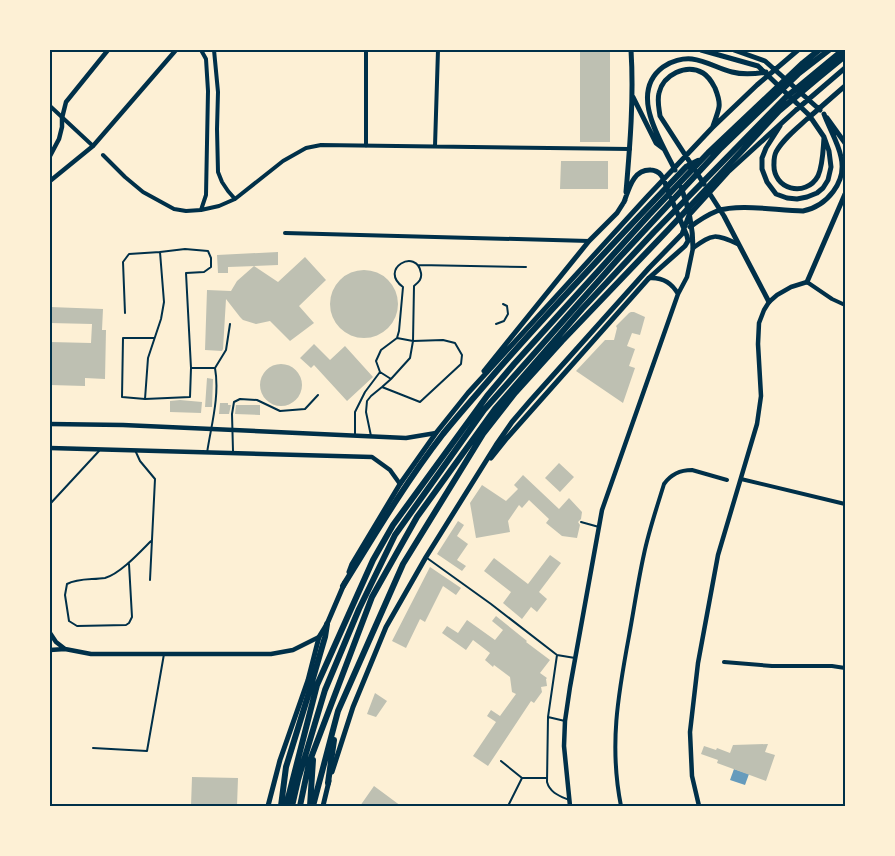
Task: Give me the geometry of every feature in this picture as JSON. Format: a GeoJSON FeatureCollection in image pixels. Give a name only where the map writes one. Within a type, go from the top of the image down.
{"type":"FeatureCollection","features":[{"type":"Feature","properties":{"kind":"highway"},"geometry":{"type":"LineString","coordinates":[[286,806],[318,685],[373,560],[393,525],[486,396],[708,153],[768,95],[819,50]]}},
{"type":"Feature","properties":{"kind":"highway"},"geometry":{"type":"LineString","coordinates":[[292,806],[324,690],[359,609],[395,535],[484,410],[612,266],[721,148],[798,74],[828,50]]}},
{"type":"Feature","properties":{"kind":"highway"},"geometry":{"type":"LineString","coordinates":[[300,806],[309,763],[372,597],[417,517],[495,409],[582,309],[785,98],[843,50]]}},
{"type":"Feature","properties":{"kind":"highway"},"geometry":{"type":"LineString","coordinates":[[311,806],[338,711],[402,564],[483,434],[515,393],[562,341],[725,172],[779,111],[845,56]]}},
{"type":"Feature","properties":{"kind":"highway"},"geometry":{"type":"LineString","coordinates":[[343,586],[376,531],[444,432],[602,255],[686,167],[721,148]]}},
{"type":"Feature","properties":{"kind":"highway"},"geometry":{"type":"LineString","coordinates":[[281,806],[286,767],[308,699],[327,624]]}},
{"type":"Feature","properties":{"kind":"highway"},"geometry":{"type":"LineString","coordinates":[[328,783],[338,711]]}},
{"type":"Feature","properties":{"kind":"highway"},"geometry":{"type":"LineString","coordinates":[[311,806],[314,750]]}},
{"type":"Feature","properties":{"kind":"main road"},"geometry":{"type":"LineString","coordinates":[[624,202],[630,149],[631,50]]}},
{"type":"Feature","properties":{"kind":"main road"},"geometry":{"type":"LineString","coordinates":[[701,50],[758,66],[810,115],[824,137],[830,151],[831,166],[828,180],[823,188],[807,197],[797,199],[776,194],[767,182],[762,169],[762,158],[766,148],[785,120]]}},
{"type":"Feature","properties":{"kind":"main road"},"geometry":{"type":"LineString","coordinates":[[734,50],[765,61],[824,114],[845,143]]}},
{"type":"Feature","properties":{"kind":"main road"},"geometry":{"type":"LineString","coordinates":[[468,393],[712,128],[796,51]]}},
{"type":"Feature","properties":{"kind":"main road"},"geometry":{"type":"LineString","coordinates":[[693,248],[693,233],[688,205],[648,108],[648,89],[652,78],[668,63],[690,59],[731,72],[744,74],[774,70]]}},
{"type":"Feature","properties":{"kind":"main road"},"geometry":{"type":"LineString","coordinates":[[682,234],[689,215],[725,172],[845,68]]}},
{"type":"Feature","properties":{"kind":"main road"},"geometry":{"type":"LineString","coordinates":[[712,128],[719,106],[717,92],[711,81],[702,72],[692,70],[682,70],[672,74],[659,91],[658,104],[660,116],[716,202],[769,302]]}},
{"type":"Feature","properties":{"kind":"main road"},"geometry":{"type":"LineString","coordinates":[[824,137],[819,173],[816,179],[809,185],[794,189],[780,182],[775,175],[774,155],[781,144],[845,86]]}},
{"type":"Feature","properties":{"kind":"main road"},"geometry":{"type":"LineString","coordinates":[[632,94],[656,143],[666,151]]}},
{"type":"Feature","properties":{"kind":"main road"},"geometry":{"type":"LineString","coordinates":[[323,806],[328,783],[353,707],[386,627],[426,557],[512,422],[648,268],[682,234],[701,219],[711,213],[730,208],[803,210],[823,203],[838,185],[842,172],[842,159],[838,146],[824,114]]}},
{"type":"Feature","properties":{"kind":"main road"},"geometry":{"type":"LineString","coordinates":[[268,806],[280,760],[308,680],[319,637],[327,624],[352,564],[400,484],[436,433],[493,360],[589,242],[617,213],[636,176],[642,171],[656,171],[661,175],[688,241],[650,278],[513,431],[478,476]]}},
{"type":"Feature","properties":{"kind":"main road"},"geometry":{"type":"LineString","coordinates":[[807,282],[845,194]]}},
{"type":"Feature","properties":{"kind":"street"},"geometry":{"type":"LineString","coordinates":[[50,156],[59,139],[66,102],[107,50]]}},
{"type":"Feature","properties":{"kind":"street"},"geometry":{"type":"LineString","coordinates":[[50,181],[93,146],[176,50]]}},
{"type":"Feature","properties":{"kind":"street"},"geometry":{"type":"LineString","coordinates":[[200,210],[206,195],[208,91],[206,59],[201,50]]}},
{"type":"Feature","properties":{"kind":"street"},"geometry":{"type":"LineString","coordinates":[[214,50],[218,92],[218,172],[222,182],[235,199]]}},
{"type":"Feature","properties":{"kind":"street"},"geometry":{"type":"LineString","coordinates":[[366,50],[366,146]]}},
{"type":"Feature","properties":{"kind":"street"},"geometry":{"type":"LineString","coordinates":[[435,146],[438,50]]}},
{"type":"Feature","properties":{"kind":"street"},"geometry":{"type":"LineString","coordinates":[[50,106],[93,146]]}},
{"type":"Feature","properties":{"kind":"street"},"geometry":{"type":"LineString","coordinates":[[207,129],[217,129]]}},
{"type":"Feature","properties":{"kind":"street"},"geometry":{"type":"LineString","coordinates":[[102,155],[143,192],[174,209],[186,211],[219,206],[235,199],[283,162],[306,148],[321,145],[630,149]]}},
{"type":"Feature","properties":{"kind":"street"},"geometry":{"type":"LineString","coordinates":[[285,233],[589,242]]}},
{"type":"Feature","properties":{"kind":"street"},"geometry":{"type":"LineString","coordinates":[[570,803],[564,746],[565,721],[602,510],[678,294],[686,277],[693,248],[712,236],[720,236],[738,244]]}},
{"type":"Feature","properties":{"kind":"street"},"geometry":{"type":"LineString","coordinates":[[650,278],[659,278],[668,282],[673,285],[678,294]]}},
{"type":"Feature","properties":{"kind":"street"},"geometry":{"type":"LineString","coordinates":[[699,806],[692,776],[690,732],[698,663],[718,555],[757,424],[761,396],[758,344],[759,323],[769,302],[777,295],[807,282],[845,305]]}},
{"type":"Feature","properties":{"kind":"street"},"geometry":{"type":"LineString","coordinates":[[50,424],[123,425],[406,438],[436,433]]}},
{"type":"Feature","properties":{"kind":"street"},"geometry":{"type":"LineString","coordinates":[[50,448],[372,458],[390,470],[400,484]]}},
{"type":"Feature","properties":{"kind":"street"},"geometry":{"type":"LineString","coordinates":[[621,806],[615,755],[617,701],[644,553],[664,484],[676,473],[687,470],[727,480]]}},
{"type":"Feature","properties":{"kind":"street"},"geometry":{"type":"LineString","coordinates":[[741,479],[845,504]]}},
{"type":"Feature","properties":{"kind":"street"},"geometry":{"type":"LineString","coordinates":[[50,633],[56,642],[65,649]]}},
{"type":"Feature","properties":{"kind":"street"},"geometry":{"type":"LineString","coordinates":[[50,650],[65,649],[91,654],[271,654],[292,650],[319,637]]}},
{"type":"Feature","properties":{"kind":"street"},"geometry":{"type":"LineString","coordinates":[[724,662],[772,666],[832,666],[845,668]]}},
{"type":"Feature","properties":{"kind":"lane"},"geometry":{"type":"LineString","coordinates":[[125,313],[123,262],[129,254],[185,249],[208,251],[212,258],[211,267],[204,272],[186,273],[191,368],[190,397],[145,399],[122,397],[123,338],[154,338]]}},
{"type":"Feature","properties":{"kind":"lane"},"geometry":{"type":"LineString","coordinates":[[145,399],[148,358],[161,319],[164,302],[160,252]]}},
{"type":"Feature","properties":{"kind":"lane"},"geometry":{"type":"LineString","coordinates":[[391,379],[380,372],[376,361],[381,350],[397,338],[399,332],[403,287],[395,278],[395,272],[401,262],[413,262],[418,265],[526,268]]}},
{"type":"Feature","properties":{"kind":"lane"},"geometry":{"type":"LineString","coordinates":[[371,436],[366,412],[367,401],[410,358],[413,341],[414,286],[421,277],[418,265]]}},
{"type":"Feature","properties":{"kind":"lane"},"geometry":{"type":"LineString","coordinates":[[496,324],[504,320],[508,314],[507,306],[503,304]]}},
{"type":"Feature","properties":{"kind":"lane"},"geometry":{"type":"LineString","coordinates":[[207,453],[217,379],[215,368],[226,350],[230,324]]}},
{"type":"Feature","properties":{"kind":"lane"},"geometry":{"type":"LineString","coordinates":[[382,387],[420,402],[461,364],[462,355],[455,343],[443,340],[413,341],[397,338]]}},
{"type":"Feature","properties":{"kind":"lane"},"geometry":{"type":"LineString","coordinates":[[191,368],[215,368]]}},
{"type":"Feature","properties":{"kind":"lane"},"geometry":{"type":"LineString","coordinates":[[355,436],[355,412],[365,392],[380,372]]}},
{"type":"Feature","properties":{"kind":"lane"},"geometry":{"type":"LineString","coordinates":[[365,392],[370,396]]}},
{"type":"Feature","properties":{"kind":"lane"},"geometry":{"type":"LineString","coordinates":[[233,453],[232,414],[234,402],[240,399],[257,400],[280,411],[305,409],[318,396]]}},
{"type":"Feature","properties":{"kind":"lane"},"geometry":{"type":"LineString","coordinates":[[50,504],[101,450]]}},
{"type":"Feature","properties":{"kind":"lane"},"geometry":{"type":"LineString","coordinates":[[135,450],[140,461],[155,479],[150,580]]}},
{"type":"Feature","properties":{"kind":"lane"},"geometry":{"type":"LineString","coordinates":[[581,522],[599,527]]}},
{"type":"Feature","properties":{"kind":"lane"},"geometry":{"type":"LineString","coordinates":[[129,564],[132,617],[129,623],[126,625],[77,626],[69,620],[65,595],[67,584],[72,581],[107,577],[129,564],[151,541]]}},
{"type":"Feature","properties":{"kind":"lane"},"geometry":{"type":"LineString","coordinates":[[426,557],[557,655],[575,658]]}},
{"type":"Feature","properties":{"kind":"lane"},"geometry":{"type":"LineString","coordinates":[[93,748],[147,751],[164,654]]}},
{"type":"Feature","properties":{"kind":"lane"},"geometry":{"type":"LineString","coordinates":[[557,655],[548,717],[547,778],[550,789],[570,803]]}},
{"type":"Feature","properties":{"kind":"lane"},"geometry":{"type":"LineString","coordinates":[[548,717],[565,721]]}},
{"type":"Feature","properties":{"kind":"lane"},"geometry":{"type":"LineString","coordinates":[[501,761],[522,778],[547,778]]}},
{"type":"Feature","properties":{"kind":"lane"},"geometry":{"type":"LineString","coordinates":[[508,806],[522,778]]}},
{"type":"Feature","properties":{"kind":"water"},"geometry":{"type":"Polygon","coordinates":[[[734,769],[749,774],[745,785],[730,780],[734,769]]]}},
{"type":"Feature","properties":{"kind":"building"},"geometry":{"type":"Polygon","coordinates":[[[580,50],[610,50],[610,142],[580,142],[580,50]]]}},
{"type":"Feature","properties":{"kind":"building"},"geometry":{"type":"Polygon","coordinates":[[[561,161],[608,161],[608,189],[560,189],[561,161]]]}},
{"type":"Feature","properties":{"kind":"building"},"geometry":{"type":"Polygon","coordinates":[[[278,252],[278,265],[228,267],[228,273],[218,273],[217,255],[278,252]]]}},
{"type":"Feature","properties":{"kind":"building"},"geometry":{"type":"Polygon","coordinates":[[[305,257],[326,280],[299,306],[314,323],[290,341],[270,321],[256,324],[243,320],[226,299],[223,349],[222,351],[205,350],[207,290],[231,291],[237,281],[254,266],[278,282],[305,257]]]}},
{"type":"Feature","properties":{"kind":"building"},"geometry":{"type":"Polygon","coordinates":[[[357,270],[371,270],[383,275],[393,285],[398,297],[398,311],[393,323],[383,333],[371,338],[357,338],[345,333],[335,323],[330,311],[330,297],[335,285],[345,275],[357,270]]]}},
{"type":"Feature","properties":{"kind":"building"},"geometry":{"type":"Polygon","coordinates":[[[50,307],[103,309],[102,330],[106,330],[105,379],[85,378],[85,386],[50,385],[50,342],[91,343],[92,324],[50,323],[50,307]]]}},
{"type":"Feature","properties":{"kind":"building"},"geometry":{"type":"Polygon","coordinates":[[[631,312],[645,317],[640,335],[632,333],[627,346],[635,349],[629,366],[635,368],[623,403],[576,371],[605,340],[614,340],[616,326],[631,312]]]}},
{"type":"Feature","properties":{"kind":"building"},"geometry":{"type":"Polygon","coordinates":[[[314,344],[330,360],[345,346],[373,377],[347,401],[314,365],[311,368],[300,358],[314,344]]]}},
{"type":"Feature","properties":{"kind":"building"},"geometry":{"type":"Polygon","coordinates":[[[285,364],[293,367],[299,373],[302,385],[299,397],[293,403],[277,406],[269,403],[263,397],[260,381],[263,373],[269,367],[285,364]]]}},
{"type":"Feature","properties":{"kind":"building"},"geometry":{"type":"Polygon","coordinates":[[[207,378],[213,379],[212,407],[205,407],[207,378]]]}},
{"type":"Feature","properties":{"kind":"building"},"geometry":{"type":"Polygon","coordinates":[[[170,401],[202,402],[201,413],[170,412],[170,401]]]}},
{"type":"Feature","properties":{"kind":"building"},"geometry":{"type":"Polygon","coordinates":[[[220,403],[231,405],[229,414],[219,414],[220,403]]]}},
{"type":"Feature","properties":{"kind":"building"},"geometry":{"type":"Polygon","coordinates":[[[236,405],[260,405],[260,415],[235,414],[236,405]]]}},
{"type":"Feature","properties":{"kind":"building"},"geometry":{"type":"Polygon","coordinates":[[[559,463],[574,477],[560,492],[545,478],[559,463]]]}},
{"type":"Feature","properties":{"kind":"building"},"geometry":{"type":"Polygon","coordinates":[[[523,475],[559,509],[569,498],[582,512],[581,519],[578,522],[580,525],[577,538],[562,536],[546,523],[549,519],[529,500],[522,508],[519,505],[508,521],[510,532],[476,538],[470,503],[482,485],[506,501],[518,489],[514,485],[523,475]]]}},
{"type":"Feature","properties":{"kind":"building"},"geometry":{"type":"Polygon","coordinates":[[[458,521],[464,525],[457,536],[468,544],[457,560],[466,566],[462,571],[437,554],[458,521]]]}},
{"type":"Feature","properties":{"kind":"building"},"geometry":{"type":"Polygon","coordinates":[[[550,555],[561,563],[539,592],[547,599],[537,612],[531,607],[522,619],[503,603],[511,592],[484,571],[494,558],[528,584],[550,555]]]}},
{"type":"Feature","properties":{"kind":"building"},"geometry":{"type":"Polygon","coordinates":[[[430,567],[461,588],[456,595],[443,586],[425,622],[420,619],[406,648],[392,641],[430,567]]]}},
{"type":"Feature","properties":{"kind":"building"},"geometry":{"type":"Polygon","coordinates":[[[496,616],[550,660],[540,673],[547,678],[547,686],[541,687],[542,692],[534,703],[531,701],[488,766],[473,756],[496,722],[487,716],[491,710],[500,716],[516,694],[512,692],[510,677],[485,660],[490,653],[473,640],[466,650],[442,633],[447,626],[458,633],[467,620],[495,640],[503,630],[492,621],[496,616]]]}},
{"type":"Feature","properties":{"kind":"building"},"geometry":{"type":"Polygon","coordinates":[[[375,693],[387,701],[376,717],[367,714],[375,693]]]}},
{"type":"Feature","properties":{"kind":"building"},"geometry":{"type":"Polygon","coordinates":[[[768,744],[765,752],[775,755],[766,781],[717,763],[718,760],[701,754],[704,746],[730,753],[733,745],[768,744]]]}},
{"type":"Feature","properties":{"kind":"building"},"geometry":{"type":"Polygon","coordinates":[[[192,777],[238,778],[237,806],[191,806],[192,777]]]}},
{"type":"Feature","properties":{"kind":"building"},"geometry":{"type":"Polygon","coordinates":[[[374,786],[401,806],[360,806],[374,786]]]}}]}
